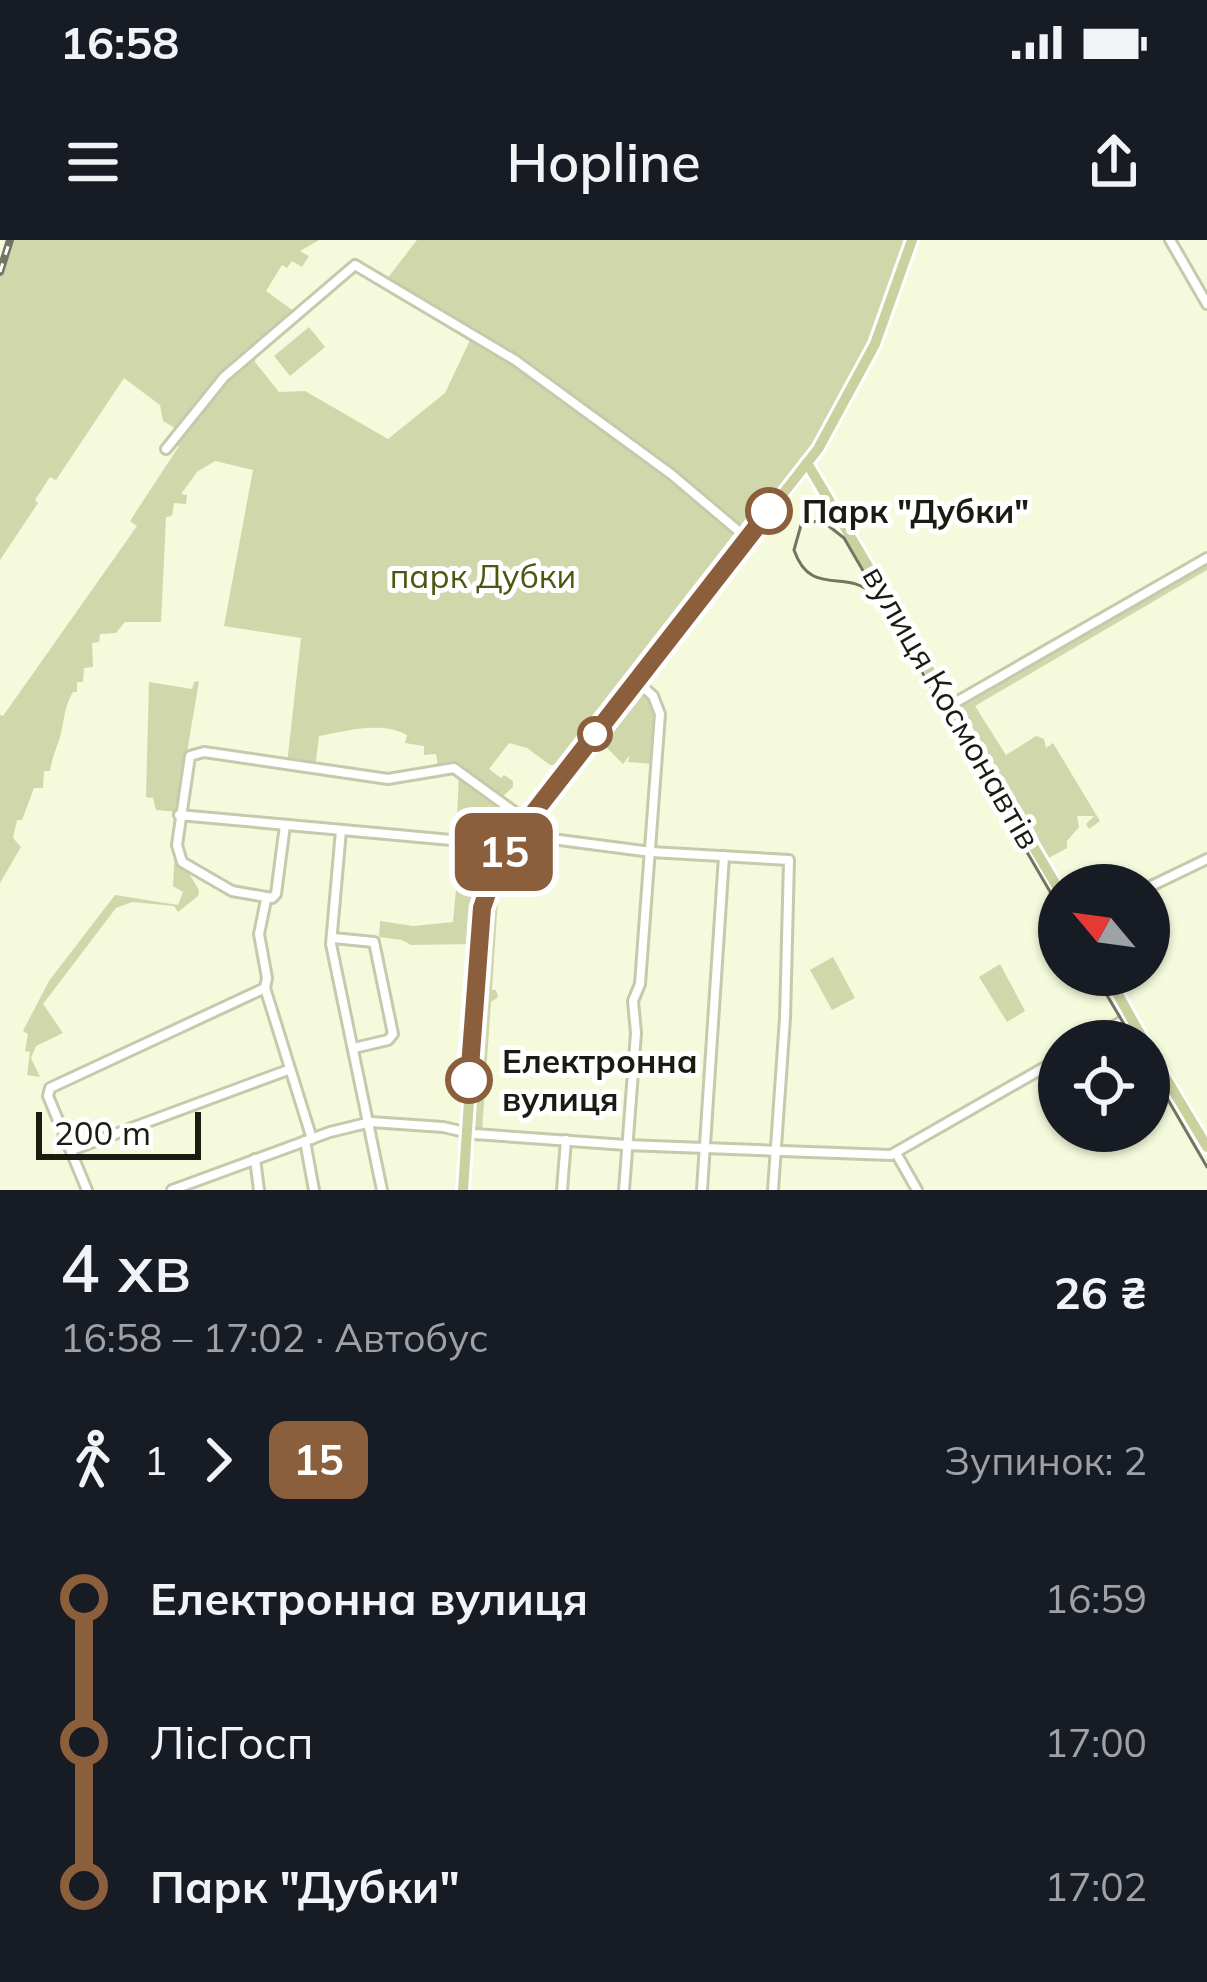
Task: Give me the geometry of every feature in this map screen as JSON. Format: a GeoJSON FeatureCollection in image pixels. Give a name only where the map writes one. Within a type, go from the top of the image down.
{"type":"FeatureCollection","features":[{"type":"Feature","properties":{"kind":"main road"},"geometry":{"type":"LineString","coordinates":[[463,1190],[482,908],[490,878],[524,825],[828,435],[866,364],[912,240]]}},
{"type":"Feature","properties":{"kind":"main road","name":"вулиця Космонавтів"},"geometry":{"type":"LineString","coordinates":[[807,463],[1044,864]]}},
{"type":"Feature","properties":{"kind":"main road"},"geometry":{"type":"LineString","coordinates":[[1118,996],[1132,1020]]}},
{"type":"Feature","properties":{"kind":"main road"},"geometry":{"type":"LineString","coordinates":[[1170,1085],[1207,1147]]}},
{"type":"Feature","properties":{"kind":"street"},"geometry":{"type":"LineString","coordinates":[[1170,240],[1207,304]]}},
{"type":"Feature","properties":{"kind":"street"},"geometry":{"type":"LineString","coordinates":[[166,449],[224,377],[355,265],[515,361],[671,473],[748,539]]}},
{"type":"Feature","properties":{"kind":"street"},"geometry":{"type":"LineString","coordinates":[[951,706],[1207,558]]}},
{"type":"Feature","properties":{"kind":"street"},"geometry":{"type":"LineString","coordinates":[[624,1190],[636,1034],[633,1001],[640,984],[660,714],[653,696],[637,681]]}},
{"type":"Feature","properties":{"kind":"street"},"geometry":{"type":"LineString","coordinates":[[286,825],[276,894],[266,900],[232,891],[182,862],[177,845],[188,760],[204,752],[388,779],[454,768],[524,825],[530,836],[651,852],[789,860],[785,1018],[773,1190]]}},
{"type":"Feature","properties":{"kind":"street"},"geometry":{"type":"LineString","coordinates":[[179,815],[495,844],[506,849]]}},
{"type":"Feature","properties":{"kind":"street"},"geometry":{"type":"LineString","coordinates":[[341,830],[332,933],[336,973],[382,1190]]}},
{"type":"Feature","properties":{"kind":"street"},"geometry":{"type":"LineString","coordinates":[[702,1190],[724,856]]}},
{"type":"Feature","properties":{"kind":"street"},"geometry":{"type":"LineString","coordinates":[[1170,877],[1207,859]]}},
{"type":"Feature","properties":{"kind":"street"},"geometry":{"type":"LineString","coordinates":[[266,900],[259,934],[265,988],[308,1140],[314,1190]]}},
{"type":"Feature","properties":{"kind":"street"},"geometry":{"type":"LineString","coordinates":[[332,933],[372,940],[393,1036],[353,1048]]}},
{"type":"Feature","properties":{"kind":"street"},"geometry":{"type":"LineString","coordinates":[[87,1190],[48,1096],[50,1088],[265,988]]}},
{"type":"Feature","properties":{"kind":"street"},"geometry":{"type":"LineString","coordinates":[[1125,1020],[1130,1017]]}},
{"type":"Feature","properties":{"kind":"street"},"geometry":{"type":"LineString","coordinates":[[73,1150],[288,1070]]}},
{"type":"Feature","properties":{"kind":"street"},"geometry":{"type":"LineString","coordinates":[[172,1190],[370,1122],[626,1145],[896,1153],[1038,1071]]}},
{"type":"Feature","properties":{"kind":"street"},"geometry":{"type":"LineString","coordinates":[[562,1190],[566,1140]]}},
{"type":"Feature","properties":{"kind":"street"},"geometry":{"type":"LineString","coordinates":[[896,1153],[916,1190]]}},
{"type":"Feature","properties":{"kind":"street"},"geometry":{"type":"LineString","coordinates":[[255,1159],[259,1190]]}},
{"type":"Feature","properties":{"kind":"green space"},"geometry":{"type":"Polygon","coordinates":[[[12,240],[319,240],[300,251],[309,256],[302,267],[292,261],[287,268],[282,265],[266,291],[295,312],[223,375],[178,430],[163,421],[160,405],[124,378],[56,480],[50,477],[0,560],[0,277],[12,240]]]}},
{"type":"Feature","properties":{"kind":"green space","name":"парк Дубки"},"geometry":{"type":"Polygon","coordinates":[[[417,240],[907,240],[872,342],[825,429],[752,526],[739,529],[737,544],[559,764],[550,765],[527,748],[509,743],[489,769],[513,781],[502,797],[460,768],[438,766],[436,754],[424,755],[424,746],[405,743],[407,735],[375,728],[319,736],[315,768],[287,764],[301,638],[224,626],[253,470],[215,461],[197,472],[181,494],[187,495],[186,504],[174,503],[172,516],[166,517],[161,622],[125,622],[116,633],[100,634],[99,642],[92,643],[93,667],[84,668],[83,682],[77,682],[77,692],[68,702],[50,771],[44,771],[43,788],[34,788],[22,820],[17,820],[13,838],[21,847],[0,883],[0,715],[137,526],[130,521],[179,446],[174,442],[209,397],[256,352],[255,362],[279,392],[305,391],[388,439],[445,393],[472,336],[387,279],[417,240]]]}},
{"type":"Feature","properties":{"kind":"green space"},"geometry":{"type":"Polygon","coordinates":[[[309,327],[325,347],[290,376],[274,356],[309,327]]]}},
{"type":"Feature","properties":{"kind":"green space"},"geometry":{"type":"Polygon","coordinates":[[[1207,561],[1207,570],[975,706],[1006,755],[1036,736],[1044,739],[1046,748],[1053,743],[1100,821],[1089,829],[1086,824],[1094,816],[1077,816],[1079,827],[1067,848],[1047,859],[959,707],[1207,561]]]}},
{"type":"Feature","properties":{"kind":"green space"},"geometry":{"type":"Polygon","coordinates":[[[199,681],[177,812],[156,810],[153,798],[146,797],[149,682],[192,689],[199,681]]]}},
{"type":"Feature","properties":{"kind":"green space"},"geometry":{"type":"Polygon","coordinates":[[[641,691],[656,714],[654,764],[628,762],[630,755],[623,764],[601,742],[641,691]]]}},
{"type":"Feature","properties":{"kind":"green space"},"geometry":{"type":"Polygon","coordinates":[[[459,772],[518,820],[505,840],[456,841],[459,772]]]}},
{"type":"Feature","properties":{"kind":"green space"},"geometry":{"type":"Polygon","coordinates":[[[460,845],[498,849],[480,894],[474,944],[411,945],[379,937],[380,921],[413,926],[453,922],[460,845]]]}},
{"type":"Feature","properties":{"kind":"green space"},"geometry":{"type":"Polygon","coordinates":[[[175,850],[198,896],[178,912],[174,906],[132,902],[116,908],[43,1004],[63,1033],[36,1046],[31,1058],[40,1077],[27,1075],[30,1052],[25,1051],[28,1034],[23,1031],[49,981],[115,895],[178,905],[183,892],[173,886],[175,850]]]}},
{"type":"Feature","properties":{"kind":"green space"},"geometry":{"type":"Polygon","coordinates":[[[500,868],[492,990],[498,997],[491,1002],[482,1132],[477,1132],[473,1127],[480,963],[500,868]]]}},
{"type":"Feature","properties":{"kind":"green space"},"geometry":{"type":"Polygon","coordinates":[[[833,957],[855,998],[832,1010],[810,970],[833,957]]]}},
{"type":"Feature","properties":{"kind":"green space"},"geometry":{"type":"Polygon","coordinates":[[[1000,964],[1025,1011],[1007,1022],[979,977],[1000,964]]]}},
{"type":"Feature","properties":{"kind":"tram line"},"geometry":{"type":"LineString","coordinates":[[873,595],[852,583],[810,574],[794,550],[801,525],[821,520],[844,538],[1038,871]]}},
{"type":"Feature","properties":{"kind":"tram line"},"geometry":{"type":"LineString","coordinates":[[1107,996],[1122,1020]]}},
{"type":"Feature","properties":{"kind":"tram line"},"geometry":{"type":"LineString","coordinates":[[1170,1103],[1207,1167]]}},
{"type":"Feature","properties":{"kind":"railway"},"geometry":{"type":"LineString","coordinates":[[0,272],[10,240]]}},
{"type":"Feature","properties":{"kind":"bus line","name":"15"},"geometry":{"type":"LineString","coordinates":[[469,1080],[482,908],[496,867],[769,511]]}},
{"type":"Feature","properties":{"kind":"place","name":"Парк \"Дубки\""},"geometry":{"type":"Point","coordinates":[769,511]}},
{"type":"Feature","properties":{"kind":"place","name":"Електронна вулиця"},"geometry":{"type":"Point","coordinates":[469,1080]}}]}
